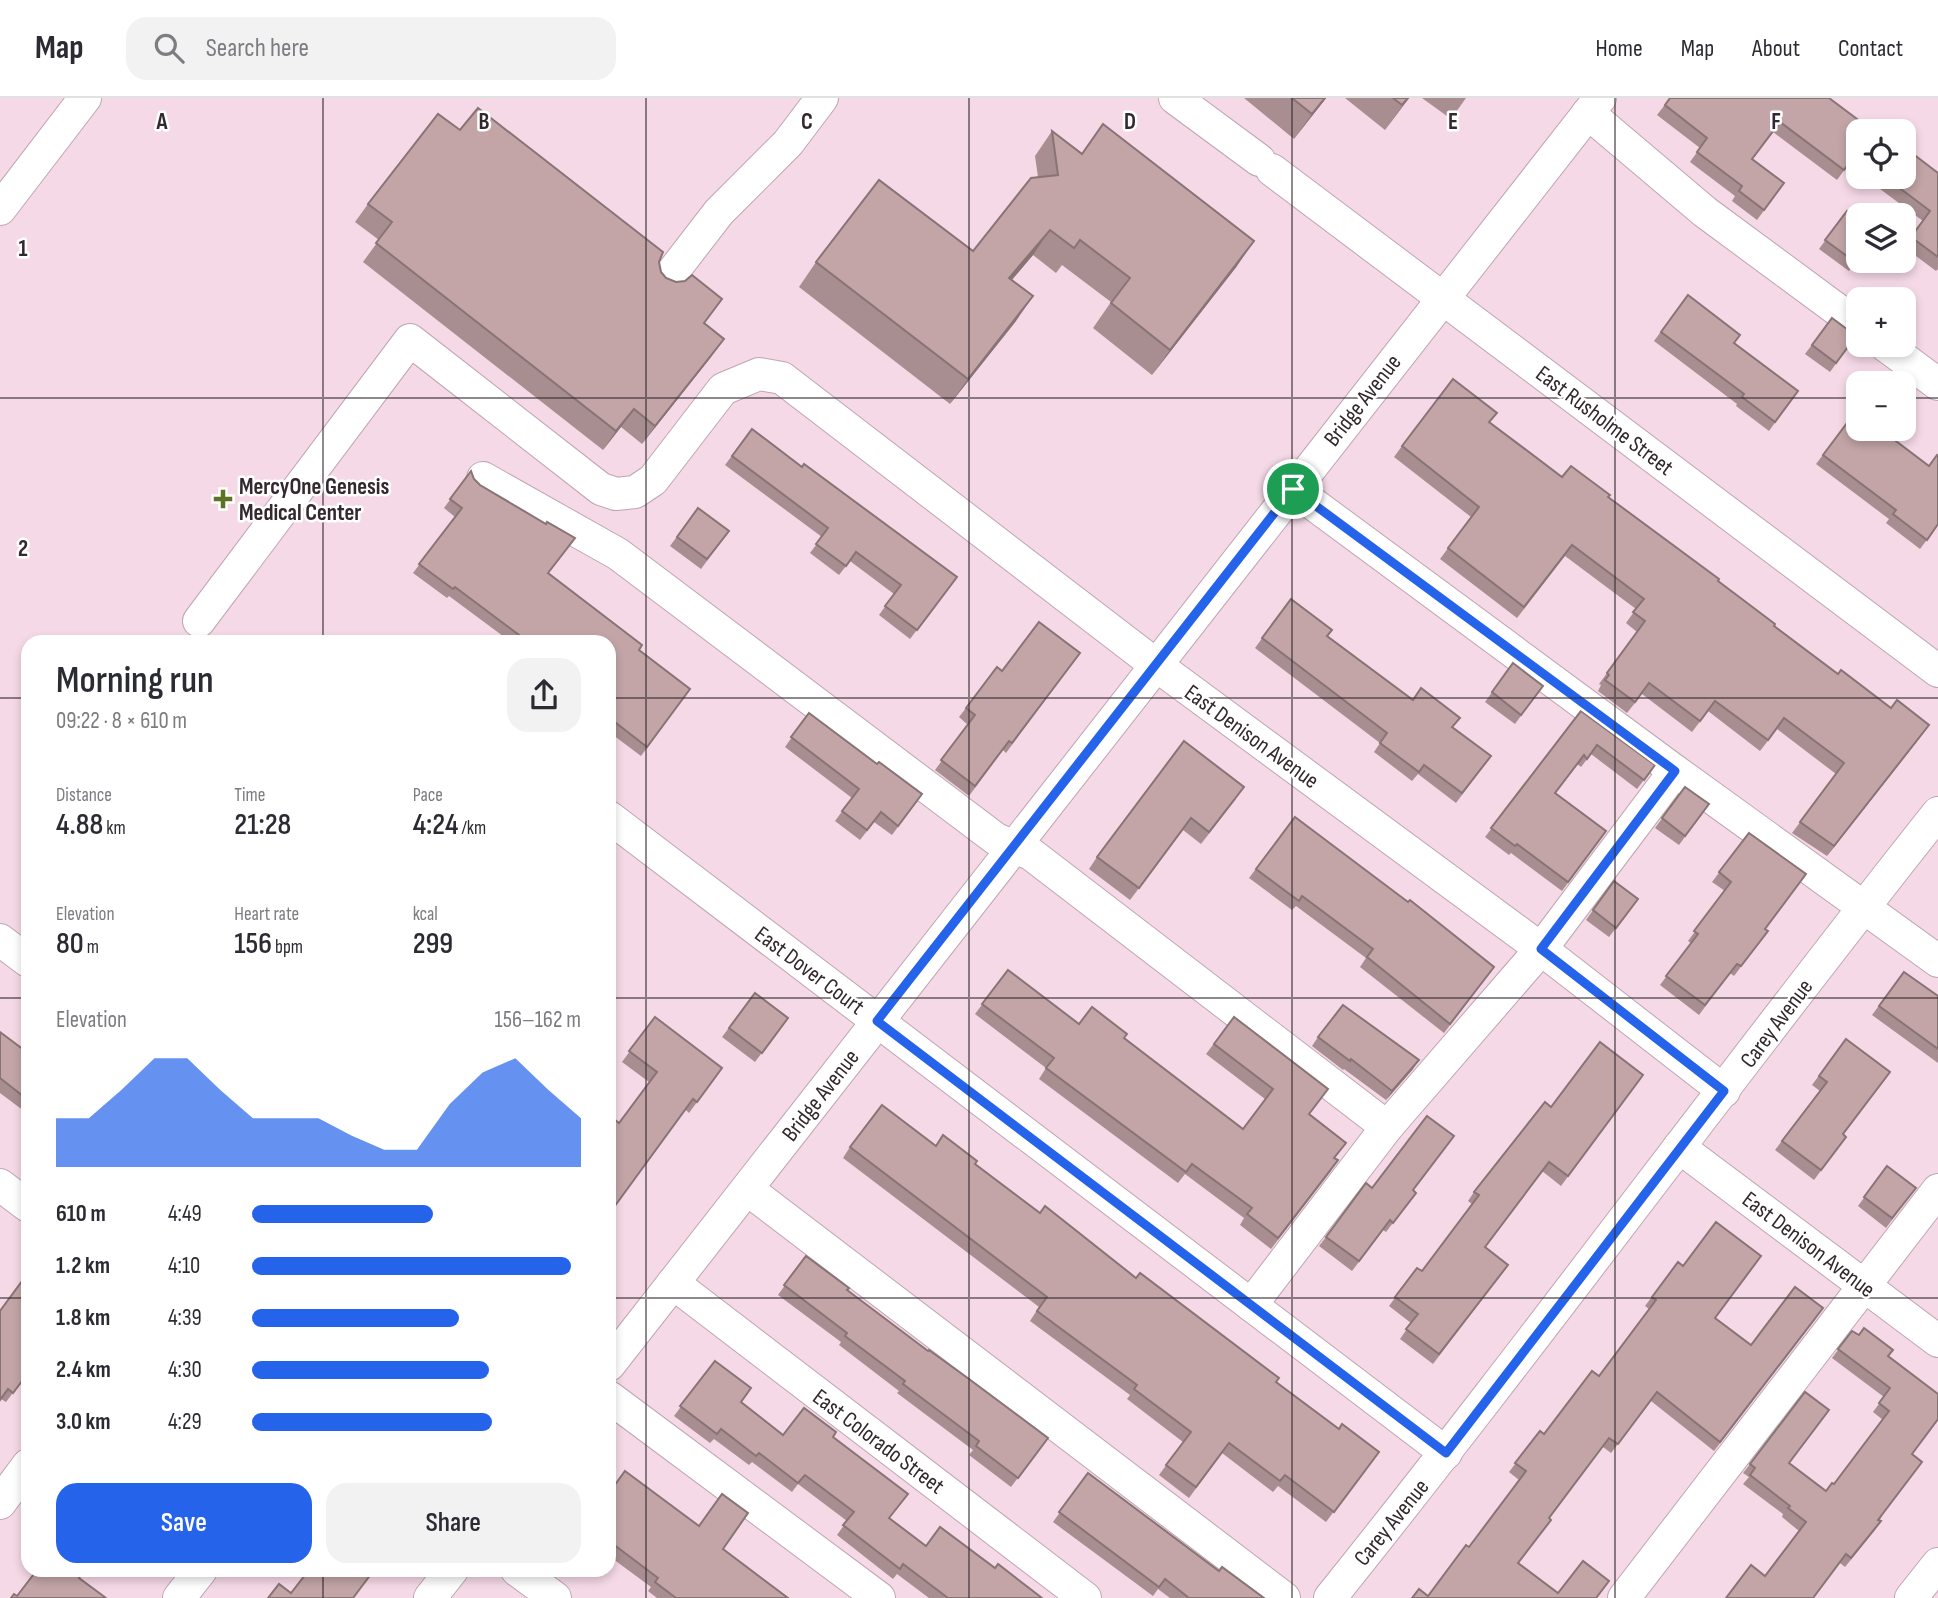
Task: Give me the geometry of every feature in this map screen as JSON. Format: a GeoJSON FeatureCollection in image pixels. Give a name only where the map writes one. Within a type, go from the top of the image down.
{"type":"FeatureCollection","features":[{"type":"Feature","properties":{"kind":"street"},"geometry":{"type":"LineString","coordinates":[[0,209],[85,98]]}},
{"type":"Feature","properties":{"kind":"street"},"geometry":{"type":"LineString","coordinates":[[665,282],[719,212],[788,143],[822,98]]}},
{"type":"Feature","properties":{"kind":"street","name":"East Rusholme Street"},"geometry":{"type":"LineString","coordinates":[[1175,98],[1938,671]]}},
{"type":"Feature","properties":{"kind":"street"},"geometry":{"type":"LineString","coordinates":[[1594,106],[1705,212],[1846,316]]}},
{"type":"Feature","properties":{"kind":"street","name":"Bridge Avenue"},"geometry":{"type":"LineString","coordinates":[[616,1357],[1442,297],[1594,106]]}},
{"type":"Feature","properties":{"kind":"street","name":"East Denison Avenue"},"geometry":{"type":"LineString","coordinates":[[199,621],[410,340],[601,489],[616,494],[635,492],[653,480],[723,389],[759,374],[782,378],[1156,665],[1541,949],[1724,1091]]}},
{"type":"Feature","properties":{"kind":"street"},"geometry":{"type":"LineString","coordinates":[[1901,357],[1938,384]]}},
{"type":"Feature","properties":{"kind":"street"},"geometry":{"type":"LineString","coordinates":[[483,478],[618,554],[996,839],[1031,855],[1387,1127]]}},
{"type":"Feature","properties":{"kind":"street"},"geometry":{"type":"LineString","coordinates":[[1293,489],[1938,961]]}},
{"type":"Feature","properties":{"kind":"street"},"geometry":{"type":"LineString","coordinates":[[1251,1306],[1387,1127],[1541,949],[1675,771]]}},
{"type":"Feature","properties":{"kind":"street","name":"Carey Avenue"},"geometry":{"type":"LineString","coordinates":[[1330,1598],[1446,1453],[1863,907],[1938,813]]}},
{"type":"Feature","properties":{"kind":"street","name":"East Dover Court"},"geometry":{"type":"LineString","coordinates":[[616,822],[1446,1453]]}},
{"type":"Feature","properties":{"kind":"street"},"geometry":{"type":"LineString","coordinates":[[0,940],[21,956]]}},
{"type":"Feature","properties":{"kind":"street","name":"East Denison Avenue"},"geometry":{"type":"LineString","coordinates":[[1679,1147],[1938,1341]]}},
{"type":"Feature","properties":{"kind":"street"},"geometry":{"type":"LineString","coordinates":[[0,1185],[21,1201]]}},
{"type":"Feature","properties":{"kind":"street"},"geometry":{"type":"LineString","coordinates":[[747,1189],[1284,1598]]}},
{"type":"Feature","properties":{"kind":"street"},"geometry":{"type":"LineString","coordinates":[[1624,1598],[1938,1190]]}},
{"type":"Feature","properties":{"kind":"street","name":"East Colorado Street"},"geometry":{"type":"LineString","coordinates":[[673,1283],[1085,1598]]}},
{"type":"Feature","properties":{"kind":"street"},"geometry":{"type":"LineString","coordinates":[[616,1402],[879,1598]]}},
{"type":"Feature","properties":{"kind":"street"},"geometry":{"type":"LineString","coordinates":[[0,1503],[21,1474]]}},
{"type":"Feature","properties":{"kind":"street"},"geometry":{"type":"LineString","coordinates":[[1911,1598],[1938,1564]]}},
{"type":"Feature","properties":{"kind":"street"},"geometry":{"type":"LineString","coordinates":[[179,1598],[196,1577]]}},
{"type":"Feature","properties":{"kind":"street"},"geometry":{"type":"LineString","coordinates":[[430,1598],[446,1577]]}},
{"type":"Feature","properties":{"kind":"street"},"geometry":{"type":"LineString","coordinates":[[526,1577],[555,1598]]}},
{"type":"Feature","properties":{"kind":"building"},"geometry":{"type":"Polygon","coordinates":[[[1292,98],[1325,98],[1312,114],[1292,98]]]}},
{"type":"Feature","properties":{"kind":"building"},"geometry":{"type":"Polygon","coordinates":[[[1393,98],[1408,98],[1402,105],[1393,98]]]}},
{"type":"Feature","properties":{"kind":"building"},"geometry":{"type":"Polygon","coordinates":[[[1670,98],[1829,98],[1857,119],[1846,119],[1844,170],[1780,122],[1752,159],[1784,183],[1764,210],[1739,191],[1742,186],[1697,152],[1707,138],[1665,105],[1670,98]]]}},
{"type":"Feature","properties":{"kind":"building"},"geometry":{"type":"Polygon","coordinates":[[[478,108],[663,252],[659,262],[661,272],[666,278],[676,282],[685,281],[692,275],[722,299],[704,323],[724,339],[655,426],[634,409],[616,431],[376,243],[392,222],[368,204],[438,114],[460,130],[478,108]]]}},
{"type":"Feature","properties":{"kind":"building"},"geometry":{"type":"Polygon","coordinates":[[[1103,124],[1254,241],[1170,350],[1111,303],[1130,278],[1080,240],[1074,248],[1050,230],[1009,278],[1033,296],[968,379],[816,262],[879,180],[973,251],[1031,178],[1058,175],[1052,131],[1082,154],[1103,124]]]}},
{"type":"Feature","properties":{"kind":"building"},"geometry":{"type":"Polygon","coordinates":[[[1916,156],[1938,173],[1938,257],[1916,241],[1916,230],[1930,211],[1901,189],[1916,189],[1916,156]]]}},
{"type":"Feature","properties":{"kind":"building"},"geometry":{"type":"Polygon","coordinates":[[[1846,212],[1846,255],[1825,240],[1846,212]]]}},
{"type":"Feature","properties":{"kind":"building"},"geometry":{"type":"Polygon","coordinates":[[[1688,295],[1740,335],[1734,343],[1798,391],[1775,422],[1742,397],[1744,394],[1661,332],[1688,295]]]}},
{"type":"Feature","properties":{"kind":"building"},"geometry":{"type":"Polygon","coordinates":[[[1832,318],[1846,328],[1846,350],[1836,363],[1812,345],[1832,318]]]}},
{"type":"Feature","properties":{"kind":"building"},"geometry":{"type":"Polygon","coordinates":[[[1453,379],[1497,413],[1489,422],[1562,477],[1571,466],[1838,674],[1841,670],[1891,708],[1897,700],[1929,725],[1834,846],[1800,822],[1844,763],[1784,718],[1768,740],[1715,701],[1700,721],[1649,683],[1635,702],[1605,680],[1609,675],[1607,673],[1645,621],[1633,612],[1644,599],[1572,545],[1524,607],[1448,548],[1479,507],[1402,446],[1453,379]]]}},
{"type":"Feature","properties":{"kind":"building"},"geometry":{"type":"Polygon","coordinates":[[[1846,424],[1846,441],[1896,441],[1929,466],[1937,455],[1938,524],[1927,540],[1893,514],[1896,510],[1823,455],[1846,424]]]}},
{"type":"Feature","properties":{"kind":"building"},"geometry":{"type":"Polygon","coordinates":[[[752,429],[957,577],[917,630],[885,606],[901,585],[856,552],[846,566],[816,544],[828,528],[732,456],[752,429]]]}},
{"type":"Feature","properties":{"kind":"building"},"geometry":{"type":"Polygon","coordinates":[[[471,471],[480,485],[575,538],[548,573],[642,645],[639,650],[690,689],[647,747],[616,723],[616,635],[519,635],[419,564],[462,508],[450,499],[471,471]]]}},
{"type":"Feature","properties":{"kind":"building"},"geometry":{"type":"Polygon","coordinates":[[[698,508],[729,531],[707,559],[677,537],[698,508]]]}},
{"type":"Feature","properties":{"kind":"building"},"geometry":{"type":"Polygon","coordinates":[[[1291,599],[1332,630],[1327,636],[1413,700],[1421,688],[1460,718],[1452,727],[1491,756],[1462,793],[1424,765],[1419,772],[1380,743],[1387,733],[1262,638],[1291,599]]]}},
{"type":"Feature","properties":{"kind":"building"},"geometry":{"type":"Polygon","coordinates":[[[1039,622],[1080,653],[1012,743],[1009,741],[975,786],[941,760],[975,715],[966,708],[997,667],[1002,671],[1039,622]]]}},
{"type":"Feature","properties":{"kind":"building"},"geometry":{"type":"Polygon","coordinates":[[[1513,663],[1543,686],[1521,715],[1492,692],[1513,663]]]}},
{"type":"Feature","properties":{"kind":"building"},"geometry":{"type":"Polygon","coordinates":[[[1581,711],[1655,765],[1644,780],[1597,745],[1587,759],[1584,755],[1555,793],[1606,831],[1568,882],[1491,828],[1581,711]]]}},
{"type":"Feature","properties":{"kind":"building"},"geometry":{"type":"Polygon","coordinates":[[[809,713],[922,794],[898,826],[881,812],[867,830],[842,811],[859,789],[791,737],[809,713]]]}},
{"type":"Feature","properties":{"kind":"building"},"geometry":{"type":"Polygon","coordinates":[[[1184,741],[1244,787],[1209,832],[1191,818],[1139,888],[1097,857],[1184,741]]]}},
{"type":"Feature","properties":{"kind":"building"},"geometry":{"type":"Polygon","coordinates":[[[1685,787],[1709,804],[1685,836],[1662,818],[1685,787]]]}},
{"type":"Feature","properties":{"kind":"building"},"geometry":{"type":"Polygon","coordinates":[[[1295,817],[1408,902],[1410,900],[1494,967],[1450,1024],[1367,957],[1373,949],[1302,896],[1299,901],[1256,869],[1295,817]]]}},
{"type":"Feature","properties":{"kind":"building"},"geometry":{"type":"Polygon","coordinates":[[[1749,833],[1806,874],[1765,929],[1768,931],[1741,966],[1737,964],[1705,1005],[1666,976],[1698,934],[1694,931],[1731,882],[1719,872],[1749,833]]]}},
{"type":"Feature","properties":{"kind":"building"},"geometry":{"type":"Polygon","coordinates":[[[1614,881],[1638,899],[1616,928],[1593,910],[1614,881]]]}},
{"type":"Feature","properties":{"kind":"building"},"geometry":{"type":"Polygon","coordinates":[[[1008,970],[1079,1024],[1092,1007],[1127,1034],[1124,1038],[1243,1129],[1273,1089],[1214,1044],[1234,1017],[1328,1089],[1309,1114],[1346,1143],[1334,1158],[1338,1160],[1278,1238],[1247,1214],[1252,1208],[1192,1164],[1186,1172],[1046,1068],[1054,1058],[982,1004],[1008,970]]]}},
{"type":"Feature","properties":{"kind":"building"},"geometry":{"type":"Polygon","coordinates":[[[1904,972],[1938,996],[1938,1049],[1879,1006],[1904,972]]]}},
{"type":"Feature","properties":{"kind":"building"},"geometry":{"type":"Polygon","coordinates":[[[755,993],[788,1018],[762,1053],[729,1028],[755,993]]]}},
{"type":"Feature","properties":{"kind":"building"},"geometry":{"type":"Polygon","coordinates":[[[1343,1005],[1419,1060],[1392,1091],[1318,1037],[1343,1005]]]}},
{"type":"Feature","properties":{"kind":"building"},"geometry":{"type":"Polygon","coordinates":[[[655,1017],[722,1068],[697,1102],[693,1099],[616,1204],[616,1121],[619,1123],[657,1072],[629,1051],[655,1017]]]}},
{"type":"Feature","properties":{"kind":"building"},"geometry":{"type":"Polygon","coordinates":[[[0,1032],[21,1048],[21,1094],[0,1078],[0,1032]]]}},
{"type":"Feature","properties":{"kind":"building"},"geometry":{"type":"Polygon","coordinates":[[[1846,1039],[1890,1072],[1843,1134],[1846,1137],[1821,1170],[1782,1141],[1827,1082],[1819,1076],[1846,1039]]]}},
{"type":"Feature","properties":{"kind":"building"},"geometry":{"type":"Polygon","coordinates":[[[1600,1042],[1643,1075],[1568,1176],[1549,1162],[1485,1247],[1508,1265],[1439,1354],[1406,1329],[1418,1314],[1395,1297],[1417,1268],[1422,1271],[1479,1195],[1474,1192],[1545,1102],[1551,1107],[1600,1042]]]}},
{"type":"Feature","properties":{"kind":"building"},"geometry":{"type":"Polygon","coordinates":[[[882,1105],[936,1146],[943,1135],[977,1161],[975,1164],[1040,1213],[1045,1206],[1136,1278],[1140,1273],[1279,1378],[1276,1382],[1339,1429],[1342,1424],[1379,1452],[1334,1512],[1285,1475],[1280,1481],[1229,1443],[1196,1487],[1166,1465],[1191,1432],[1134,1389],[1137,1385],[1037,1311],[1047,1297],[850,1147],[882,1105]]]}},
{"type":"Feature","properties":{"kind":"building"},"geometry":{"type":"Polygon","coordinates":[[[1427,1116],[1454,1136],[1413,1190],[1416,1193],[1393,1223],[1390,1220],[1359,1261],[1326,1237],[1366,1183],[1372,1188],[1427,1116]]]}},
{"type":"Feature","properties":{"kind":"building"},"geometry":{"type":"Polygon","coordinates":[[[1887,1166],[1916,1188],[1892,1218],[1864,1197],[1887,1166]]]}},
{"type":"Feature","properties":{"kind":"building"},"geometry":{"type":"Polygon","coordinates":[[[1716,1222],[1761,1256],[1715,1318],[1751,1345],[1795,1287],[1823,1308],[1720,1442],[1657,1392],[1618,1444],[1609,1438],[1518,1563],[1558,1593],[1583,1561],[1609,1581],[1596,1598],[1412,1598],[1419,1589],[1428,1596],[1466,1545],[1469,1547],[1526,1471],[1515,1463],[1540,1431],[1544,1434],[1592,1371],[1599,1376],[1656,1300],[1652,1297],[1678,1262],[1683,1266],[1716,1222]]]}},
{"type":"Feature","properties":{"kind":"building"},"geometry":{"type":"Polygon","coordinates":[[[806,1256],[928,1351],[1048,1438],[1018,1478],[976,1446],[979,1441],[903,1384],[905,1381],[784,1285],[806,1256]]]}},
{"type":"Feature","properties":{"kind":"building"},"geometry":{"type":"Polygon","coordinates":[[[21,1282],[21,1382],[13,1393],[8,1389],[0,1400],[0,1311],[21,1282]]]}},
{"type":"Feature","properties":{"kind":"building"},"geometry":{"type":"Polygon","coordinates":[[[1864,1328],[1893,1350],[1888,1356],[1938,1394],[1938,1419],[1912,1454],[1922,1462],[1878,1520],[1881,1521],[1851,1558],[1846,1554],[1813,1598],[1726,1598],[1751,1565],[1765,1576],[1806,1522],[1750,1475],[1755,1468],[1750,1464],[1805,1392],[1829,1410],[1789,1463],[1826,1491],[1889,1411],[1879,1403],[1890,1388],[1838,1349],[1852,1331],[1859,1335],[1864,1328]]]}},
{"type":"Feature","properties":{"kind":"building"},"geometry":{"type":"Polygon","coordinates":[[[715,1361],[751,1388],[741,1402],[783,1435],[804,1408],[836,1432],[833,1437],[908,1494],[889,1518],[926,1546],[940,1527],[995,1568],[998,1564],[1042,1598],[948,1598],[903,1564],[900,1569],[843,1525],[854,1512],[805,1475],[798,1483],[759,1453],[756,1456],[721,1429],[717,1434],[680,1406],[715,1361]]]}},
{"type":"Feature","properties":{"kind":"building"},"geometry":{"type":"Polygon","coordinates":[[[625,1471],[699,1526],[722,1494],[748,1513],[723,1549],[788,1598],[676,1598],[655,1582],[658,1578],[616,1546],[616,1483],[625,1471]]]}},
{"type":"Feature","properties":{"kind":"building"},"geometry":{"type":"Polygon","coordinates":[[[1088,1473],[1219,1571],[1222,1567],[1264,1598],[1189,1598],[1165,1579],[1159,1587],[1059,1512],[1088,1473]]]}},
{"type":"Feature","properties":{"kind":"building"},"geometry":{"type":"Polygon","coordinates":[[[32,1577],[80,1577],[106,1598],[11,1598],[14,1594],[17,1596],[32,1577]]]}},
{"type":"Feature","properties":{"kind":"building"},"geometry":{"type":"Polygon","coordinates":[[[304,1577],[369,1577],[353,1598],[268,1598],[279,1584],[291,1593],[304,1577]]]}},
{"type":"Feature","properties":{"kind":"place","name":"MercyOne Genesis Medical Center"},"geometry":{"type":"Point","coordinates":[223,499]}},
{"type":"Feature","properties":{"kind":"route"},"geometry":{"type":"LineString","coordinates":[[1293,489],[1675,771],[1541,949],[1724,1091],[1446,1453],[877,1021],[1293,489]]}}]}
